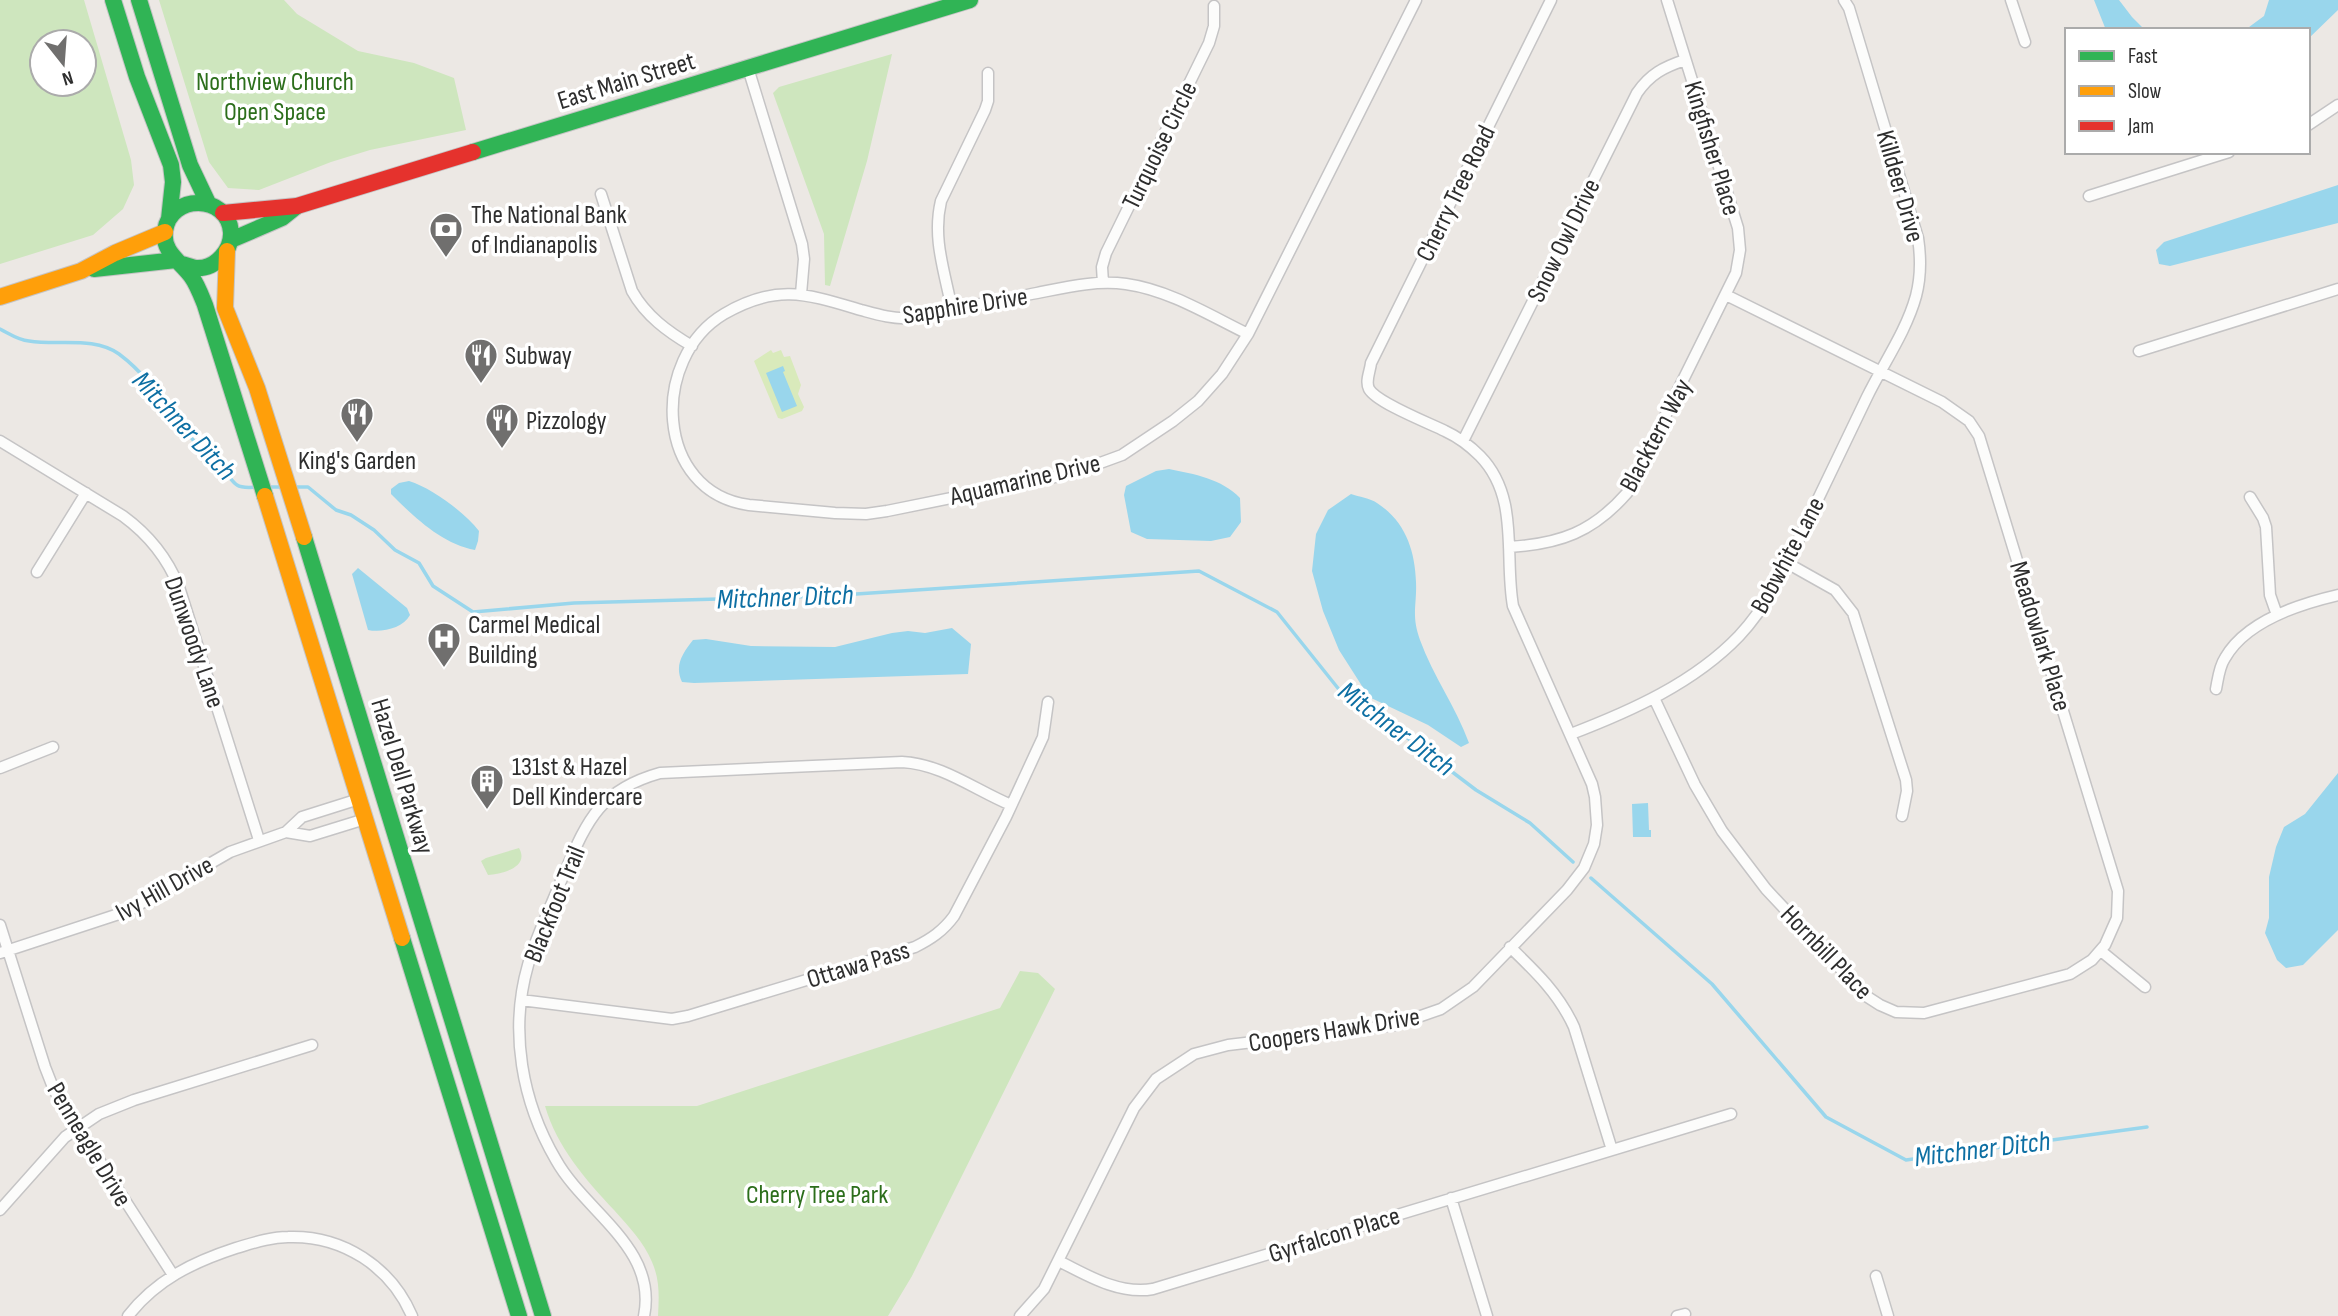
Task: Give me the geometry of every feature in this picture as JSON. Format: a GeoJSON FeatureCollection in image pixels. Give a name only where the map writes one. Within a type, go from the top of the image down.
{"type":"FeatureCollection","features":[{"type":"Feature","properties":{"kind":"main road"},"geometry":{"type":"LineString","coordinates":[[113,0],[137,77],[171,165],[173,182],[167,247],[179,262]]}},
{"type":"Feature","properties":{"kind":"main road"},"geometry":{"type":"LineString","coordinates":[[139,0],[190,165],[208,203]]}},
{"type":"Feature","properties":{"kind":"main road","name":"East Main Street"},"geometry":{"type":"LineString","coordinates":[[223,213],[297,206],[970,0]]}},
{"type":"Feature","properties":{"kind":"main road"},"geometry":{"type":"LineString","coordinates":[[0,297],[81,271],[134,263],[179,262],[193,268],[205,267],[220,260],[229,245],[229,223],[223,213],[208,203],[183,205],[167,226],[81,271]]}},
{"type":"Feature","properties":{"kind":"main road","name":"East Main Street"},"geometry":{"type":"LineString","coordinates":[[229,245],[282,218],[297,206]]}},
{"type":"Feature","properties":{"kind":"main road","name":"Hazel Dell Parkway"},"geometry":{"type":"LineString","coordinates":[[229,245],[225,308],[257,388],[293,502],[543,1316]]}},
{"type":"Feature","properties":{"kind":"main road","name":"Hazel Dell Parkway"},"geometry":{"type":"LineString","coordinates":[[179,262],[203,298],[519,1316]]}},
{"type":"Feature","properties":{"kind":"street","name":"Aquamarine Drive"},"geometry":{"type":"LineString","coordinates":[[692,346],[675,388],[672,404],[678,446],[684,461],[704,487],[735,503],[866,514],[1055,477],[1122,455],[1155,435],[1198,401],[1222,374],[1248,334],[1416,0]]}},
{"type":"Feature","properties":{"kind":"street","name":"Cherry Tree Road"},"geometry":{"type":"LineString","coordinates":[[1368,388],[1371,363],[1551,0]]}},
{"type":"Feature","properties":{"kind":"street","name":"Kingfisher Place"},"geometry":{"type":"LineString","coordinates":[[1667,0],[1738,228],[1740,250],[1736,273],[1726,295]]}},
{"type":"Feature","properties":{"kind":"street","name":"Killdeer Drive"},"geometry":{"type":"LineString","coordinates":[[1844,0],[1849,8],[1911,211],[1921,256],[1915,298],[1901,334],[1880,370]]}},
{"type":"Feature","properties":{"kind":"street"},"geometry":{"type":"LineString","coordinates":[[2011,0],[2025,42]]}},
{"type":"Feature","properties":{"kind":"street","name":"Turquoise Circle"},"geometry":{"type":"LineString","coordinates":[[1103,283],[1102,267],[1106,253],[1209,43],[1214,26],[1213,6]]}},
{"type":"Feature","properties":{"kind":"street","name":"Snow Owl Drive"},"geometry":{"type":"LineString","coordinates":[[1462,441],[1637,93],[1644,83],[1664,67],[1685,60]]}},
{"type":"Feature","properties":{"kind":"street"},"geometry":{"type":"LineString","coordinates":[[748,68],[802,244],[804,259],[801,294]]}},
{"type":"Feature","properties":{"kind":"street"},"geometry":{"type":"LineString","coordinates":[[952,310],[936,236],[938,213],[941,201],[985,110],[988,101],[988,74]]}},
{"type":"Feature","properties":{"kind":"street"},"geometry":{"type":"LineString","coordinates":[[2310,124],[2338,105]]}},
{"type":"Feature","properties":{"kind":"street"},"geometry":{"type":"LineString","coordinates":[[2089,196],[2223,154]]}},
{"type":"Feature","properties":{"kind":"street"},"geometry":{"type":"LineString","coordinates":[[601,194],[632,291],[638,302],[659,324],[692,346]]}},
{"type":"Feature","properties":{"kind":"street","name":"Sapphire Drive"},"geometry":{"type":"LineString","coordinates":[[692,346],[705,329],[725,314],[763,298],[801,294],[894,318],[922,317],[1079,285],[1103,283],[1126,284],[1163,293],[1248,334]]}},
{"type":"Feature","properties":{"kind":"street"},"geometry":{"type":"LineString","coordinates":[[2139,351],[2338,289]]}},
{"type":"Feature","properties":{"kind":"street","name":"Meadowlark Place"},"geometry":{"type":"LineString","coordinates":[[1726,295],[1880,370],[1958,412],[1969,421],[1985,451],[2118,891],[2117,918],[2101,951]]}},
{"type":"Feature","properties":{"kind":"street","name":"Blacktern Way"},"geometry":{"type":"LineString","coordinates":[[1509,547],[1559,541],[1588,528],[1627,493],[1726,295]]}},
{"type":"Feature","properties":{"kind":"street","name":"Bobwhite Lane"},"geometry":{"type":"LineString","coordinates":[[1571,734],[1654,698],[1688,679],[1716,658],[1738,636],[1770,597],[1880,370]]}},
{"type":"Feature","properties":{"kind":"street","name":"Coopers Hawk Drive"},"geometry":{"type":"LineString","coordinates":[[1020,1316],[1038,1297],[1059,1261],[1134,1108],[1156,1079],[1194,1054],[1227,1045],[1395,1025],[1431,1014],[1473,987],[1567,890],[1584,868],[1594,844],[1597,825],[1595,797],[1586,766],[1513,607],[1504,500],[1497,482],[1481,457],[1462,441],[1381,400],[1368,388]]}},
{"type":"Feature","properties":{"kind":"street","name":"Dunwoody Lane"},"geometry":{"type":"LineString","coordinates":[[0,441],[140,529],[161,553],[179,587],[260,840]]}},
{"type":"Feature","properties":{"kind":"street"},"geometry":{"type":"LineString","coordinates":[[37,572],[86,493]]}},
{"type":"Feature","properties":{"kind":"street"},"geometry":{"type":"LineString","coordinates":[[2250,497],[2266,527],[2270,595],[2277,615]]}},
{"type":"Feature","properties":{"kind":"street"},"geometry":{"type":"LineString","coordinates":[[1787,563],[1835,590],[1853,613],[1906,780],[1907,791],[1902,816]]}},
{"type":"Feature","properties":{"kind":"street"},"geometry":{"type":"LineString","coordinates":[[2216,690],[2224,659],[2232,647],[2261,624],[2298,606],[2338,594]]}},
{"type":"Feature","properties":{"kind":"street","name":"Hornbill Place"},"geometry":{"type":"LineString","coordinates":[[1654,698],[1695,785],[1722,831],[1766,888],[1872,1001],[1896,1012],[1933,1011],[2070,974],[2101,951]]}},
{"type":"Feature","properties":{"kind":"street","name":"Ottawa Pass"},"geometry":{"type":"LineString","coordinates":[[521,1000],[672,1018],[688,1016],[915,947],[932,938],[945,928],[954,916],[1011,805],[1043,737],[1048,702]]}},
{"type":"Feature","properties":{"kind":"street"},"geometry":{"type":"LineString","coordinates":[[0,768],[53,747]]}},
{"type":"Feature","properties":{"kind":"street","name":"Blackfoot Trail"},"geometry":{"type":"LineString","coordinates":[[643,1316],[645,1282],[634,1254],[556,1161],[530,1106],[522,1069],[519,1034],[527,967],[587,822],[613,794],[643,778],[680,771],[919,763],[1011,805]]}},
{"type":"Feature","properties":{"kind":"street","name":"Ivy Hill Drive"},"geometry":{"type":"LineString","coordinates":[[4,952],[128,911],[153,899],[217,859],[286,832],[302,817],[359,799]]}},
{"type":"Feature","properties":{"kind":"street","name":"Ivy Hill Drive"},"geometry":{"type":"LineString","coordinates":[[286,832],[310,836],[365,819]]}},
{"type":"Feature","properties":{"kind":"street","name":"Penneagle Drive"},"geometry":{"type":"LineString","coordinates":[[0,925],[4,952],[48,1078],[77,1128],[173,1275]]}},
{"type":"Feature","properties":{"kind":"street"},"geometry":{"type":"LineString","coordinates":[[1510,947],[1553,990],[1565,1008],[1574,1027],[1612,1150]]}},
{"type":"Feature","properties":{"kind":"street"},"geometry":{"type":"LineString","coordinates":[[2101,951],[2145,987]]}},
{"type":"Feature","properties":{"kind":"street"},"geometry":{"type":"LineString","coordinates":[[0,1210],[50,1152],[77,1128],[99,1114],[127,1102],[312,1045]]}},
{"type":"Feature","properties":{"kind":"street","name":"Gyrfalcon Place"},"geometry":{"type":"LineString","coordinates":[[1059,1261],[1114,1286],[1141,1291],[1182,1281],[1731,1114]]}},
{"type":"Feature","properties":{"kind":"street"},"geometry":{"type":"LineString","coordinates":[[1451,1198],[1487,1316]]}},
{"type":"Feature","properties":{"kind":"street"},"geometry":{"type":"LineString","coordinates":[[128,1316],[150,1292],[173,1275],[202,1260],[261,1241],[288,1237],[323,1240],[347,1248],[379,1269],[397,1289],[412,1316]]}},
{"type":"Feature","properties":{"kind":"street"},"geometry":{"type":"LineString","coordinates":[[1876,1276],[1888,1316]]}},
{"type":"Feature","properties":{"kind":"green space"},"geometry":{"type":"Polygon","coordinates":[[[0,0],[84,0],[92,28],[28,28],[28,98],[98,98],[98,48],[131,160],[134,185],[123,209],[93,235],[0,264],[0,0]]]}},
{"type":"Feature","properties":{"kind":"green space","name":"Northview Church Open Space"},"geometry":{"type":"Polygon","coordinates":[[[159,0],[284,0],[297,14],[358,51],[414,63],[454,78],[466,130],[370,150],[259,190],[228,188],[209,162],[159,0]]]}},
{"type":"Feature","properties":{"kind":"green space"},"geometry":{"type":"Polygon","coordinates":[[[892,54],[867,161],[830,286],[825,285],[824,234],[773,93],[779,87],[892,54]]]}},
{"type":"Feature","properties":{"kind":"green space"},"geometry":{"type":"Polygon","coordinates":[[[771,350],[773,353],[781,350],[784,357],[790,356],[801,385],[798,394],[804,407],[802,411],[782,419],[778,418],[754,361],[771,350]]]}},
{"type":"Feature","properties":{"kind":"green space"},"geometry":{"type":"Polygon","coordinates":[[[519,848],[521,860],[518,865],[507,871],[488,875],[481,861],[519,848]]]}},
{"type":"Feature","properties":{"kind":"green space","name":"Cherry Tree Park"},"geometry":{"type":"Polygon","coordinates":[[[1020,971],[1038,973],[1055,989],[912,1276],[888,1316],[658,1316],[658,1282],[649,1255],[635,1234],[573,1162],[550,1121],[545,1106],[697,1106],[1000,1008],[1020,971]]]}},
{"type":"Feature","properties":{"kind":"water"},"geometry":{"type":"Polygon","coordinates":[[[2094,0],[2119,0],[2143,28],[2105,28],[2094,0]]]}},
{"type":"Feature","properties":{"kind":"water"},"geometry":{"type":"Polygon","coordinates":[[[2269,0],[2338,0],[2338,10],[2310,37],[2310,28],[2248,28],[2264,16],[2269,0]]]}},
{"type":"Feature","properties":{"kind":"water"},"geometry":{"type":"Polygon","coordinates":[[[2338,185],[2338,223],[2170,266],[2159,264],[2156,250],[2164,242],[2338,185]]]}},
{"type":"Feature","properties":{"kind":"water"},"geometry":{"type":"Polygon","coordinates":[[[783,366],[797,406],[782,412],[766,373],[783,366]]]}},
{"type":"Feature","properties":{"kind":"water"},"geometry":{"type":"Polygon","coordinates":[[[1169,469],[1216,482],[1240,498],[1241,522],[1230,537],[1211,541],[1147,539],[1131,532],[1124,495],[1126,486],[1156,471],[1169,469]]]}},
{"type":"Feature","properties":{"kind":"water"},"geometry":{"type":"Polygon","coordinates":[[[409,481],[437,495],[473,524],[479,531],[475,550],[440,536],[391,494],[391,489],[399,483],[409,481]]]}},
{"type":"Feature","properties":{"kind":"water"},"geometry":{"type":"Polygon","coordinates":[[[1351,494],[1374,501],[1387,510],[1407,537],[1415,570],[1417,631],[1469,743],[1461,747],[1428,725],[1369,697],[1339,650],[1323,611],[1312,571],[1316,534],[1328,510],[1351,494]]]}},
{"type":"Feature","properties":{"kind":"water"},"geometry":{"type":"Polygon","coordinates":[[[358,568],[407,608],[410,615],[407,620],[392,628],[368,630],[352,574],[358,568]]]}},
{"type":"Feature","properties":{"kind":"water"},"geometry":{"type":"Polygon","coordinates":[[[952,628],[971,644],[968,674],[694,683],[682,682],[679,670],[681,660],[693,640],[706,639],[751,646],[835,647],[892,633],[925,633],[952,628]]]}},
{"type":"Feature","properties":{"kind":"water"},"geometry":{"type":"Polygon","coordinates":[[[2338,773],[2338,930],[2303,965],[2286,968],[2277,960],[2265,933],[2269,918],[2269,877],[2276,847],[2284,827],[2305,814],[2338,773]]]}},
{"type":"Feature","properties":{"kind":"water"},"geometry":{"type":"Polygon","coordinates":[[[1648,803],[1651,837],[1633,837],[1632,804],[1648,803]]]}},
{"type":"Feature","properties":{"kind":"waterway","name":"Mitchner Ditch"},"geometry":{"type":"LineString","coordinates":[[0,329],[25,340],[87,343],[109,348],[119,354],[154,388],[205,455],[235,484],[259,487]]}},
{"type":"Feature","properties":{"kind":"waterway","name":"Mitchner Ditch"},"geometry":{"type":"LineString","coordinates":[[266,487],[283,487]]}},
{"type":"Feature","properties":{"kind":"waterway","name":"Mitchner Ditch"},"geometry":{"type":"LineString","coordinates":[[294,487],[308,487],[336,510],[351,515],[374,530],[395,550],[419,563],[433,586],[473,612],[574,603],[826,596],[1199,571],[1277,612],[1345,697],[1401,733],[1476,790],[1530,823],[1573,862]]}},
{"type":"Feature","properties":{"kind":"waterway","name":"Mitchner Ditch"},"geometry":{"type":"LineString","coordinates":[[1591,878],[1712,984],[1826,1117],[1906,1160],[2147,1127]]}},
{"type":"Feature","properties":{"kind":"traffic: fast"},"geometry":{"type":"LineString","coordinates":[[113,0],[137,77],[171,165],[173,182],[169,219]]}},
{"type":"Feature","properties":{"kind":"traffic: fast"},"geometry":{"type":"LineString","coordinates":[[139,0],[190,165],[208,203]]}},
{"type":"Feature","properties":{"kind":"traffic: fast"},"geometry":{"type":"LineString","coordinates":[[473,152],[970,0]]}},
{"type":"Feature","properties":{"kind":"traffic: fast"},"geometry":{"type":"LineString","coordinates":[[182,264],[196,268],[205,267],[222,257],[229,245],[231,232],[228,219],[220,210],[199,203],[177,210],[169,219],[165,231],[166,245],[193,279],[205,305],[265,496]]}},
{"type":"Feature","properties":{"kind":"traffic: fast"},"geometry":{"type":"LineString","coordinates":[[231,240],[282,218],[297,206]]}},
{"type":"Feature","properties":{"kind":"traffic: fast"},"geometry":{"type":"LineString","coordinates":[[94,269],[176,260]]}},
{"type":"Feature","properties":{"kind":"traffic: fast"},"geometry":{"type":"LineString","coordinates":[[304,537],[543,1316]]}},
{"type":"Feature","properties":{"kind":"traffic: fast"},"geometry":{"type":"LineString","coordinates":[[402,938],[519,1316]]}},
{"type":"Feature","properties":{"kind":"traffic: slow"},"geometry":{"type":"LineString","coordinates":[[0,297],[81,271],[165,232]]}},
{"type":"Feature","properties":{"kind":"traffic: slow"},"geometry":{"type":"LineString","coordinates":[[227,251],[225,308],[257,388],[304,537]]}},
{"type":"Feature","properties":{"kind":"traffic: slow"},"geometry":{"type":"LineString","coordinates":[[265,496],[402,938]]}},
{"type":"Feature","properties":{"kind":"traffic: jam"},"geometry":{"type":"LineString","coordinates":[[223,213],[297,206],[473,152]]}},
{"type":"Feature","properties":{"kind":"place","name":"The National Bank of Indianapolis"},"geometry":{"type":"Point","coordinates":[446,259]}},
{"type":"Feature","properties":{"kind":"place","name":"Subway"},"geometry":{"type":"Point","coordinates":[481,385]}},
{"type":"Feature","properties":{"kind":"place","name":"King's Garden"},"geometry":{"type":"Point","coordinates":[357,444]}},
{"type":"Feature","properties":{"kind":"place","name":"Pizzology"},"geometry":{"type":"Point","coordinates":[502,450]}},
{"type":"Feature","properties":{"kind":"place","name":"Carmel Medical Building"},"geometry":{"type":"Point","coordinates":[444,669]}},
{"type":"Feature","properties":{"kind":"place","name":"131st & Hazel Dell Kindercare"},"geometry":{"type":"Point","coordinates":[487,811]}}]}
